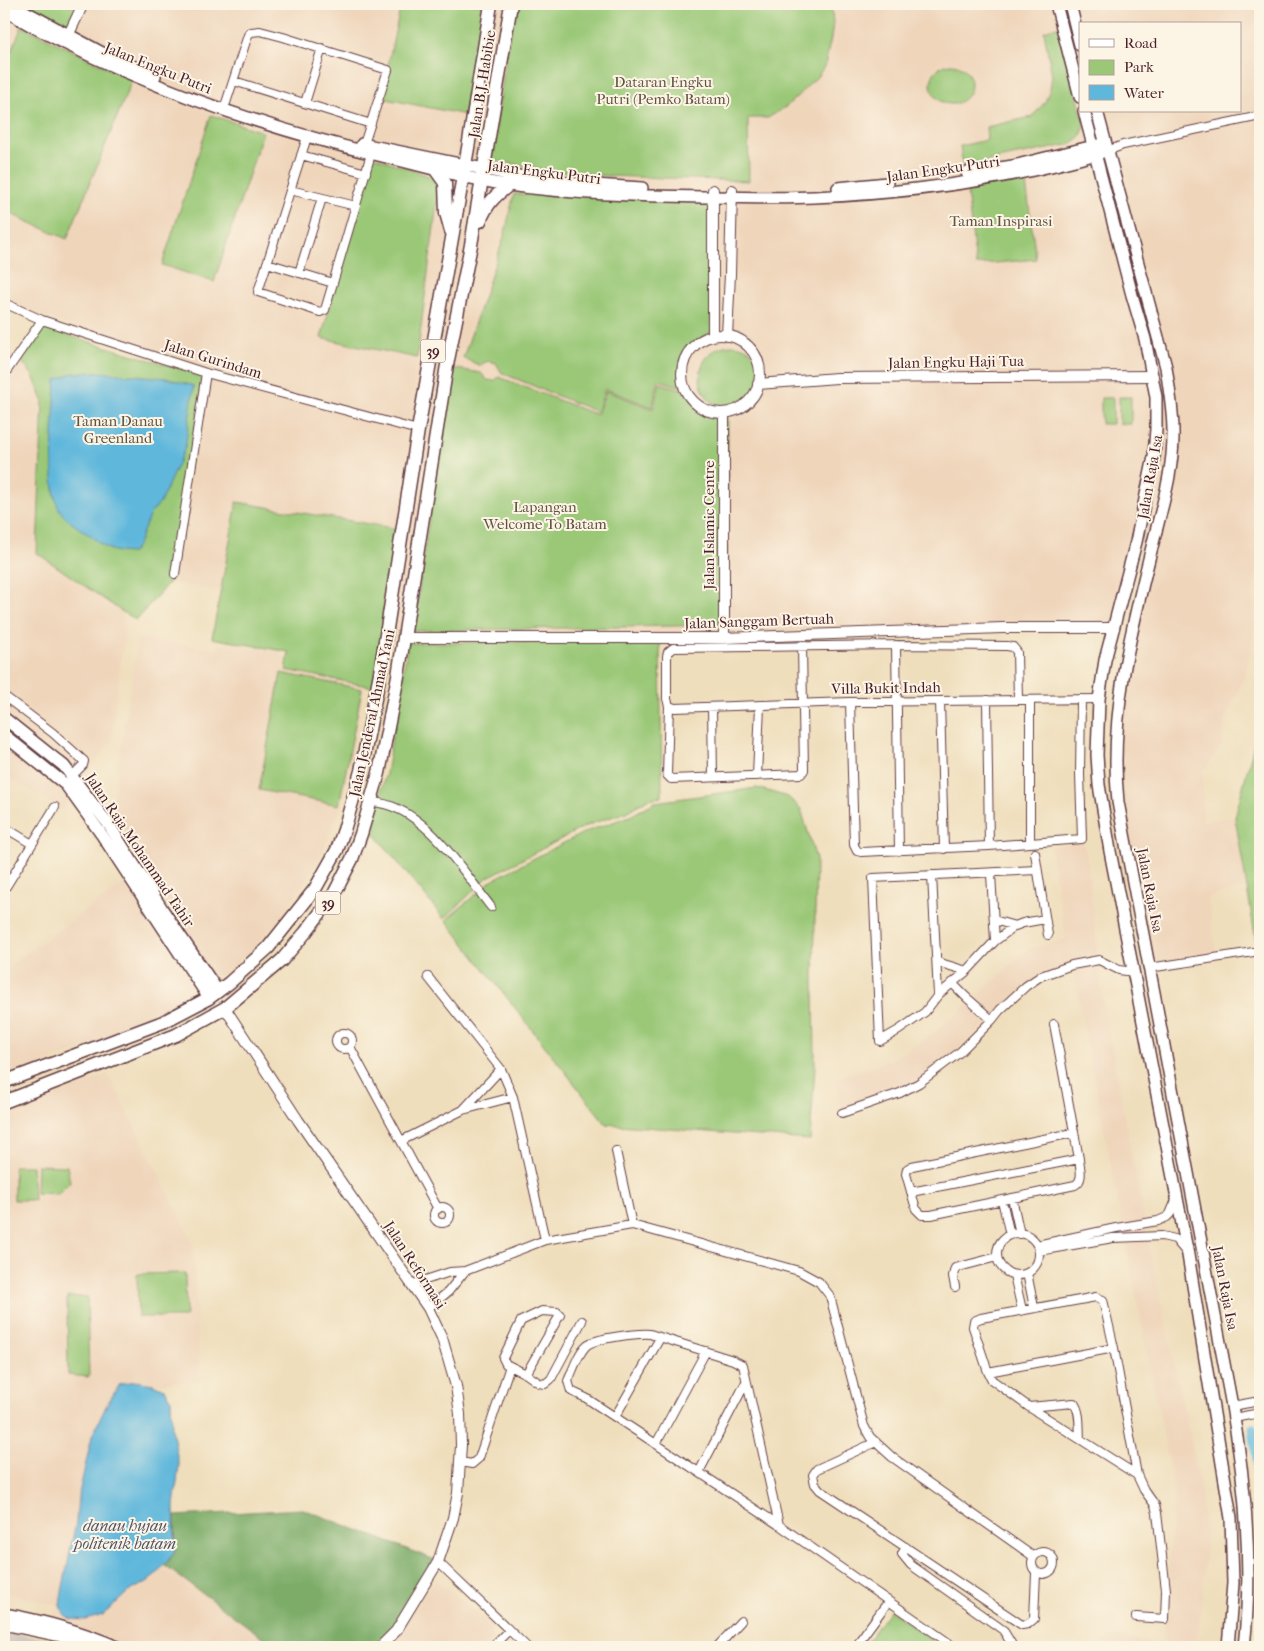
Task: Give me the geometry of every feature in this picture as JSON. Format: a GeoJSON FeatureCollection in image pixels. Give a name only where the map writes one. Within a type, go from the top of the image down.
{"type":"FeatureCollection","features":[{"type":"Feature","properties":{"kind":"highway","name":"Jalan B.J. Habibie"},"geometry":{"type":"LineString","coordinates":[[464,170],[491,4]]}},
{"type":"Feature","properties":{"kind":"highway","name":"Jalan B.J. Habibie"},"geometry":{"type":"LineString","coordinates":[[483,175],[511,4]]}},
{"type":"Feature","properties":{"kind":"highway"},"geometry":{"type":"LineString","coordinates":[[434,169],[445,183],[446,213],[452,235]]}},
{"type":"Feature","properties":{"kind":"highway","name":"Jalan Jenderal Ahmad Yani"},"geometry":{"type":"LineString","coordinates":[[4,1082],[162,1022],[213,994],[268,948],[315,889],[339,844],[361,771],[380,673],[418,430],[464,170]]}},
{"type":"Feature","properties":{"kind":"highway","name":"Jalan Jenderal Ahmad Yani"},"geometry":{"type":"LineString","coordinates":[[4,1102],[176,1035],[225,1008],[282,960],[305,934],[333,896],[352,859],[379,773],[405,638],[447,365],[483,175]]}},
{"type":"Feature","properties":{"kind":"highway"},"geometry":{"type":"LineString","coordinates":[[473,234],[488,204],[494,196],[509,185]]}},
{"type":"Feature","properties":{"kind":"highway"},"geometry":{"type":"LineString","coordinates":[[403,526],[421,529]]}},
{"type":"Feature","properties":{"kind":"main road","name":"Jalan Engku Putri"},"geometry":{"type":"LineString","coordinates":[[12,4],[106,55],[226,104],[434,169],[464,170]]}},
{"type":"Feature","properties":{"kind":"main road"},"geometry":{"type":"LineString","coordinates":[[1056,4],[1079,94]]}},
{"type":"Feature","properties":{"kind":"main road"},"geometry":{"type":"LineString","coordinates":[[1070,4],[1079,41]]}},
{"type":"Feature","properties":{"kind":"main road","name":"Jalan Engku Putri"},"geometry":{"type":"LineString","coordinates":[[4,10],[64,44],[134,76],[199,101],[307,137],[464,170],[509,185],[600,194],[732,194],[812,197],[866,194],[1013,174],[1106,148]]}},
{"type":"Feature","properties":{"kind":"main road","name":"Jalan Raja Isa"},"geometry":{"type":"LineString","coordinates":[[1084,112],[1145,339],[1156,397],[1156,443],[1136,542],[1105,660],[1099,699],[1097,755],[1101,804],[1188,1255],[1231,1518],[1233,1582],[1228,1647]]}},
{"type":"Feature","properties":{"kind":"main road","name":"Jalan Raja Isa"},"geometry":{"type":"LineString","coordinates":[[1097,112],[1166,367],[1171,399],[1174,432],[1170,464],[1132,628],[1118,711],[1116,760],[1118,802],[1233,1412],[1242,1470],[1249,1543],[1245,1647]]}},
{"type":"Feature","properties":{"kind":"main road","name":"Jalan Engku Putri"},"geometry":{"type":"LineString","coordinates":[[483,175],[714,194]]}},
{"type":"Feature","properties":{"kind":"main road"},"geometry":{"type":"LineString","coordinates":[[1136,542],[1152,546]]}},
{"type":"Feature","properties":{"kind":"main road","name":"Jalan Raja Mohammad Tahir"},"geometry":{"type":"LineString","coordinates":[[4,718],[64,766],[72,776],[109,825],[162,908],[213,994]]}},
{"type":"Feature","properties":{"kind":"main road","name":"Jalan Raja Mohammad Tahir"},"geometry":{"type":"LineString","coordinates":[[4,735],[66,785],[213,994]]}},
{"type":"Feature","properties":{"kind":"main road"},"geometry":{"type":"LineString","coordinates":[[1101,804],[1118,802]]}},
{"type":"Feature","properties":{"kind":"main road"},"geometry":{"type":"LineString","coordinates":[[1165,1135],[1181,1132]]}},
{"type":"Feature","properties":{"kind":"main road"},"geometry":{"type":"LineString","coordinates":[[4,1614],[41,1620],[90,1635],[117,1647]]}},
{"type":"Feature","properties":{"kind":"main road"},"geometry":{"type":"LineString","coordinates":[[4,1624],[71,1638],[94,1647]]}},
{"type":"Feature","properties":{"kind":"street"},"geometry":{"type":"LineString","coordinates":[[68,36],[84,4]]}},
{"type":"Feature","properties":{"kind":"street"},"geometry":{"type":"LineString","coordinates":[[226,104],[248,35],[251,32],[260,31],[322,48],[388,70],[370,124],[366,173],[325,310],[320,312],[259,293],[258,289],[307,137]]}},
{"type":"Feature","properties":{"kind":"street"},"geometry":{"type":"LineString","coordinates":[[305,104],[322,48]]}},
{"type":"Feature","properties":{"kind":"street"},"geometry":{"type":"LineString","coordinates":[[234,81],[370,124]]}},
{"type":"Feature","properties":{"kind":"street"},"geometry":{"type":"LineString","coordinates":[[1106,148],[1260,116]]}},
{"type":"Feature","properties":{"kind":"street"},"geometry":{"type":"LineString","coordinates":[[301,155],[366,173]]}},
{"type":"Feature","properties":{"kind":"street"},"geometry":{"type":"LineString","coordinates":[[290,190],[356,206]]}},
{"type":"Feature","properties":{"kind":"street"},"geometry":{"type":"LineString","coordinates":[[713,336],[714,194]]}},
{"type":"Feature","properties":{"kind":"street"},"geometry":{"type":"LineString","coordinates":[[727,336],[732,194]]}},
{"type":"Feature","properties":{"kind":"street"},"geometry":{"type":"LineString","coordinates":[[299,273],[322,198]]}},
{"type":"Feature","properties":{"kind":"street"},"geometry":{"type":"LineString","coordinates":[[267,263],[333,283]]}},
{"type":"Feature","properties":{"kind":"street","name":"Jalan Gurindam"},"geometry":{"type":"LineString","coordinates":[[4,303],[42,320],[206,373],[418,430]]}},
{"type":"Feature","properties":{"kind":"street"},"geometry":{"type":"LineString","coordinates":[[4,375],[42,320]]}},
{"type":"Feature","properties":{"kind":"street"},"geometry":{"type":"LineString","coordinates":[[713,336],[727,336],[738,339],[747,345],[754,354],[760,374],[753,396],[735,410],[724,413],[712,412],[698,406],[688,394],[682,380],[685,359],[692,348],[702,340],[713,336]]}},
{"type":"Feature","properties":{"kind":"street"},"geometry":{"type":"LineString","coordinates":[[174,574],[206,373]]}},
{"type":"Feature","properties":{"kind":"street","name":"Jalan Engku Haji Tua"},"geometry":{"type":"LineString","coordinates":[[758,384],[837,378],[1153,376]]}},
{"type":"Feature","properties":{"kind":"street","name":"Jalan Islamic Centre"},"geometry":{"type":"LineString","coordinates":[[724,413],[724,638]]}},
{"type":"Feature","properties":{"kind":"street","name":"Jalan Sanggam Bertuah"},"geometry":{"type":"LineString","coordinates":[[405,638],[724,638],[1002,628],[1114,628]]}},
{"type":"Feature","properties":{"kind":"street"},"geometry":{"type":"LineString","coordinates":[[802,646],[804,704],[803,773],[670,779],[667,775],[672,707],[667,699],[667,656],[671,649],[802,646],[896,645],[1012,647],[1017,652],[1018,700]]}},
{"type":"Feature","properties":{"kind":"street"},"geometry":{"type":"LineString","coordinates":[[896,645],[899,851]]}},
{"type":"Feature","properties":{"kind":"street"},"geometry":{"type":"LineString","coordinates":[[4,696],[53,733],[84,761],[84,765],[72,776]]}},
{"type":"Feature","properties":{"kind":"street"},"geometry":{"type":"LineString","coordinates":[[850,702],[854,845],[857,851],[861,852],[944,849],[1082,839],[1080,774],[1081,699]]}},
{"type":"Feature","properties":{"kind":"street","name":"Villa Bukit Indah"},"geometry":{"type":"LineString","coordinates":[[672,707],[850,702],[1099,699]]}},
{"type":"Feature","properties":{"kind":"street"},"geometry":{"type":"LineString","coordinates":[[987,700],[989,846]]}},
{"type":"Feature","properties":{"kind":"street"},"geometry":{"type":"LineString","coordinates":[[1030,700],[1030,843]]}},
{"type":"Feature","properties":{"kind":"street"},"geometry":{"type":"LineString","coordinates":[[940,701],[944,849]]}},
{"type":"Feature","properties":{"kind":"street"},"geometry":{"type":"LineString","coordinates":[[757,776],[760,705]]}},
{"type":"Feature","properties":{"kind":"street"},"geometry":{"type":"LineString","coordinates":[[712,707],[713,778]]}},
{"type":"Feature","properties":{"kind":"street"},"geometry":{"type":"LineString","coordinates":[[371,802],[383,802],[418,821],[444,846],[491,907]]}},
{"type":"Feature","properties":{"kind":"street"},"geometry":{"type":"LineString","coordinates":[[4,890],[55,807]]}},
{"type":"Feature","properties":{"kind":"street"},"geometry":{"type":"LineString","coordinates":[[4,827],[32,844]]}},
{"type":"Feature","properties":{"kind":"street"},"geometry":{"type":"LineString","coordinates":[[1035,852],[1048,935]]}},
{"type":"Feature","properties":{"kind":"street"},"geometry":{"type":"LineString","coordinates":[[1037,870],[991,874],[873,878],[880,1041],[925,1012],[938,995],[967,971],[995,941],[1015,926],[1045,919]]}},
{"type":"Feature","properties":{"kind":"street"},"geometry":{"type":"LineString","coordinates":[[991,874],[995,941]]}},
{"type":"Feature","properties":{"kind":"street"},"geometry":{"type":"LineString","coordinates":[[932,875],[938,995]]}},
{"type":"Feature","properties":{"kind":"street"},"geometry":{"type":"LineString","coordinates":[[994,920],[1015,926]]}},
{"type":"Feature","properties":{"kind":"street"},"geometry":{"type":"LineString","coordinates":[[1149,968],[1260,951]]}},
{"type":"Feature","properties":{"kind":"street"},"geometry":{"type":"LineString","coordinates":[[842,1113],[900,1093],[919,1083],[960,1052],[1000,1010],[1026,986],[1041,976],[1072,965],[1099,960],[1119,970],[1134,972]]}},
{"type":"Feature","properties":{"kind":"street"},"geometry":{"type":"LineString","coordinates":[[937,962],[967,971]]}},
{"type":"Feature","properties":{"kind":"street"},"geometry":{"type":"LineString","coordinates":[[428,977],[501,1069],[513,1096],[546,1240]]}},
{"type":"Feature","properties":{"kind":"street"},"geometry":{"type":"LineString","coordinates":[[952,983],[992,1020]]}},
{"type":"Feature","properties":{"kind":"street","name":"Jalan Reformasi"},"geometry":{"type":"LineString","coordinates":[[225,1008],[298,1120],[428,1308],[442,1338],[456,1386],[460,1426],[460,1462],[457,1503],[446,1541],[438,1562],[396,1631],[380,1647]]}},
{"type":"Feature","properties":{"kind":"street"},"geometry":{"type":"LineString","coordinates":[[1054,1024],[1079,1159],[1081,1178],[1078,1184],[931,1215],[922,1215],[916,1209],[906,1174],[912,1166],[1073,1133]]}},
{"type":"Feature","properties":{"kind":"street"},"geometry":{"type":"LineString","coordinates":[[350,1047],[438,1209]]}},
{"type":"Feature","properties":{"kind":"street"},"geometry":{"type":"LineString","coordinates":[[463,1110],[501,1069]]}},
{"type":"Feature","properties":{"kind":"street"},"geometry":{"type":"LineString","coordinates":[[401,1141],[463,1110],[513,1096]]}},
{"type":"Feature","properties":{"kind":"street"},"geometry":{"type":"LineString","coordinates":[[616,1150],[632,1225]]}},
{"type":"Feature","properties":{"kind":"street"},"geometry":{"type":"LineString","coordinates":[[911,1192],[1079,1159]]}},
{"type":"Feature","properties":{"kind":"street"},"geometry":{"type":"LineString","coordinates":[[1038,1248],[1163,1219],[1170,1214],[1177,1196]]}},
{"type":"Feature","properties":{"kind":"street"},"geometry":{"type":"LineString","coordinates":[[1012,1198],[1020,1234]]}},
{"type":"Feature","properties":{"kind":"street"},"geometry":{"type":"LineString","coordinates":[[1002,1200],[1010,1235]]}},
{"type":"Feature","properties":{"kind":"street"},"geometry":{"type":"LineString","coordinates":[[413,1284],[442,1274],[465,1271],[546,1240],[632,1225],[799,1271],[819,1282],[830,1296],[864,1426],[870,1437],[892,1457],[1034,1557]]}},
{"type":"Feature","properties":{"kind":"street"},"geometry":{"type":"LineString","coordinates":[[1020,1234],[1030,1237],[1038,1248],[1039,1256],[1035,1266],[1027,1273],[1014,1275],[1006,1272],[1000,1266],[997,1257],[1000,1244],[1010,1235],[1020,1234]]}},
{"type":"Feature","properties":{"kind":"street"},"geometry":{"type":"LineString","coordinates":[[1038,1248],[1114,1238],[1162,1236],[1175,1240],[1188,1255]]}},
{"type":"Feature","properties":{"kind":"street"},"geometry":{"type":"LineString","coordinates":[[955,1287],[953,1276],[955,1268],[997,1257]]}},
{"type":"Feature","properties":{"kind":"street"},"geometry":{"type":"LineString","coordinates":[[428,1308],[454,1286],[465,1271]]}},
{"type":"Feature","properties":{"kind":"street"},"geometry":{"type":"LineString","coordinates":[[1027,1273],[1034,1307]]}},
{"type":"Feature","properties":{"kind":"street"},"geometry":{"type":"LineString","coordinates":[[1014,1275],[1022,1310]]}},
{"type":"Feature","properties":{"kind":"street"},"geometry":{"type":"LineString","coordinates":[[1136,1617],[1165,1619],[1166,1590],[1156,1508],[1137,1475],[1114,1348],[1101,1298],[1096,1297],[1034,1307],[974,1321],[973,1327],[992,1380],[1029,1407],[1137,1475]]}},
{"type":"Feature","properties":{"kind":"street"},"geometry":{"type":"LineString","coordinates":[[526,1374],[559,1320],[560,1315],[557,1312],[542,1311],[519,1323],[503,1358],[506,1364],[542,1384],[548,1383],[582,1321]]}},
{"type":"Feature","properties":{"kind":"street"},"geometry":{"type":"LineString","coordinates":[[779,1525],[744,1367],[739,1362],[650,1334],[636,1334],[593,1342],[586,1346],[568,1381],[571,1391],[615,1417],[779,1525],[949,1643],[950,1647]]}},
{"type":"Feature","properties":{"kind":"street"},"geometry":{"type":"LineString","coordinates":[[615,1417],[660,1338]]}},
{"type":"Feature","properties":{"kind":"street"},"geometry":{"type":"LineString","coordinates":[[988,1372],[1114,1348]]}},
{"type":"Feature","properties":{"kind":"street"},"geometry":{"type":"LineString","coordinates":[[656,1444],[706,1352]]}},
{"type":"Feature","properties":{"kind":"street"},"geometry":{"type":"LineString","coordinates":[[460,1462],[472,1464],[479,1458],[510,1366]]}},
{"type":"Feature","properties":{"kind":"street"},"geometry":{"type":"LineString","coordinates":[[698,1472],[746,1382]]}},
{"type":"Feature","properties":{"kind":"street"},"geometry":{"type":"LineString","coordinates":[[1233,1412],[1260,1401]]}},
{"type":"Feature","properties":{"kind":"street"},"geometry":{"type":"LineString","coordinates":[[1029,1407],[1074,1403],[1079,1414],[1080,1439]]}},
{"type":"Feature","properties":{"kind":"street"},"geometry":{"type":"LineString","coordinates":[[1233,1412],[1260,1413]]}},
{"type":"Feature","properties":{"kind":"street"},"geometry":{"type":"LineString","coordinates":[[876,1442],[817,1469],[813,1475],[814,1481],[820,1490],[1022,1625],[1028,1624],[1034,1619],[1036,1573],[1032,1564],[1034,1557],[1040,1552],[1047,1553],[1054,1562],[1052,1569],[1043,1575],[1036,1573]]}},
{"type":"Feature","properties":{"kind":"street"},"geometry":{"type":"LineString","coordinates":[[906,1547],[902,1554],[911,1565],[1004,1630],[1012,1647]]}},
{"type":"Feature","properties":{"kind":"street"},"geometry":{"type":"LineString","coordinates":[[438,1562],[527,1647]]}},
{"type":"Feature","properties":{"kind":"street"},"geometry":{"type":"LineString","coordinates":[[857,1647],[860,1640],[888,1602]]}},
{"type":"Feature","properties":{"kind":"street"},"geometry":{"type":"LineString","coordinates":[[717,1647],[741,1621]]}},
{"type":"Feature","properties":{"kind":"street"},"geometry":{"type":"LineString","coordinates":[[492,1647],[509,1630]]}},
{"type":"Feature","properties":{"kind":"shaded area"},"geometry":{"type":"Polygon","coordinates":[[[4,4],[1260,4],[1260,553],[1254,583],[1253,639],[1245,676],[1225,719],[1222,745],[1203,772],[1203,821],[1235,817],[1246,888],[1208,897],[1217,957],[1149,968],[1118,802],[1116,737],[1152,546],[1136,542],[1114,628],[405,638],[361,636],[365,615],[173,583],[206,373],[4,303],[4,4]]]}},
{"type":"Feature","properties":{"kind":"shaded area"},"geometry":{"type":"Polygon","coordinates":[[[4,348],[19,358],[33,376],[43,400],[37,553],[121,611],[124,616],[125,627],[111,741],[83,777],[63,810],[4,775],[4,348]]]}},
{"type":"Feature","properties":{"kind":"shaded area"},"geometry":{"type":"Polygon","coordinates":[[[138,638],[216,649],[224,644],[279,652],[284,658],[283,671],[365,686],[343,800],[320,860],[284,913],[258,943],[231,969],[219,976],[212,976],[110,820],[138,638]]]}},
{"type":"Feature","properties":{"kind":"shaded area"},"geometry":{"type":"Polygon","coordinates":[[[1083,842],[1087,856],[1102,995],[1147,1236],[1200,1484],[1206,1546],[1201,1612],[1196,1647],[1101,1647],[1104,1641],[1112,1637],[1163,1644],[1174,1490],[1072,965],[1041,976],[919,1083],[842,1113],[836,1078],[891,1060],[940,1029],[1029,949],[1066,939],[1050,847],[1083,842]]]}},
{"type":"Feature","properties":{"kind":"shaded area"},"geometry":{"type":"Polygon","coordinates":[[[124,883],[202,995],[160,1019],[4,1078],[4,969],[124,883]]]}},
{"type":"Feature","properties":{"kind":"shaded area"},"geometry":{"type":"Polygon","coordinates":[[[108,1074],[193,1242],[200,1380],[153,1384],[135,1381],[92,1436],[78,1498],[76,1522],[61,1597],[103,1615],[128,1592],[147,1582],[165,1566],[276,1647],[107,1647],[42,1628],[60,1606],[4,1592],[4,1113],[108,1074]]]}},
{"type":"Feature","properties":{"kind":"shaded area"},"geometry":{"type":"Polygon","coordinates":[[[435,1579],[491,1624],[492,1639],[484,1647],[388,1647],[435,1579]]]}},
{"type":"Feature","properties":{"kind":"shaded area"},"geometry":{"type":"Polygon","coordinates":[[[4,1631],[57,1641],[71,1647],[4,1647],[4,1631]]]}},
{"type":"Feature","properties":{"kind":"green space"},"geometry":{"type":"Polygon","coordinates":[[[18,4],[80,4],[66,31],[18,4]]]}},
{"type":"Feature","properties":{"kind":"green space"},"geometry":{"type":"Polygon","coordinates":[[[401,4],[489,4],[471,116],[381,98],[401,4]]]}},
{"type":"Feature","properties":{"kind":"green space","name":"Dataran Engku Putri (Pemko Batam)"},"geometry":{"type":"Polygon","coordinates":[[[514,4],[831,4],[833,23],[825,65],[818,76],[787,106],[768,118],[748,118],[749,181],[609,176],[554,171],[491,160],[514,4]]]}},
{"type":"Feature","properties":{"kind":"green space"},"geometry":{"type":"Polygon","coordinates":[[[22,26],[132,80],[67,239],[4,211],[4,69],[22,26]]]}},
{"type":"Feature","properties":{"kind":"green space"},"geometry":{"type":"Polygon","coordinates":[[[1060,26],[1079,103],[1079,112],[1081,112],[1085,127],[1079,139],[1072,144],[963,166],[960,146],[987,140],[986,127],[1032,117],[1045,102],[1052,76],[1044,31],[1060,26]]]}},
{"type":"Feature","properties":{"kind":"green space"},"geometry":{"type":"Polygon","coordinates":[[[955,64],[962,67],[968,73],[971,84],[970,92],[962,101],[955,104],[947,104],[940,101],[932,92],[931,80],[934,73],[943,65],[955,64]]]}},
{"type":"Feature","properties":{"kind":"green space"},"geometry":{"type":"Polygon","coordinates":[[[211,115],[263,132],[214,282],[162,265],[211,115]]]}},
{"type":"Feature","properties":{"kind":"green space"},"geometry":{"type":"Polygon","coordinates":[[[373,156],[440,180],[417,358],[321,338],[373,156]]]}},
{"type":"Feature","properties":{"kind":"green space","name":"Taman Inspirasi"},"geometry":{"type":"Polygon","coordinates":[[[1025,175],[1036,259],[976,265],[966,184],[1025,175]]]}},
{"type":"Feature","properties":{"kind":"green space"},"geometry":{"type":"Polygon","coordinates":[[[514,194],[712,202],[711,332],[693,344],[686,352],[680,372],[682,387],[659,380],[652,407],[605,389],[597,412],[502,373],[496,363],[489,361],[481,366],[463,358],[504,237],[514,194]]]}},
{"type":"Feature","properties":{"kind":"green space","name":"Taman Danau Greenland"},"geometry":{"type":"Polygon","coordinates":[[[40,327],[204,376],[170,581],[136,620],[37,553],[43,400],[33,376],[19,358],[40,327]]]}},
{"type":"Feature","properties":{"kind":"green space"},"geometry":{"type":"Polygon","coordinates":[[[726,345],[738,345],[755,354],[762,365],[764,377],[762,389],[755,400],[738,409],[726,409],[714,404],[705,395],[700,383],[700,371],[705,359],[714,350],[726,345]]]}},
{"type":"Feature","properties":{"kind":"green space","name":"Lapangan Welcome To Batam"},"geometry":{"type":"Polygon","coordinates":[[[450,368],[481,373],[487,380],[494,381],[499,377],[597,415],[606,391],[653,409],[660,383],[691,392],[699,404],[707,411],[728,418],[727,625],[413,631],[450,368]]]}},
{"type":"Feature","properties":{"kind":"green space"},"geometry":{"type":"Polygon","coordinates":[[[1119,397],[1131,397],[1131,424],[1119,424],[1119,397]]]}},
{"type":"Feature","properties":{"kind":"green space"},"geometry":{"type":"Polygon","coordinates":[[[1101,398],[1113,398],[1113,424],[1101,424],[1101,398]]]}},
{"type":"Feature","properties":{"kind":"green space"},"geometry":{"type":"Polygon","coordinates":[[[237,502],[399,529],[373,687],[286,670],[289,652],[212,638],[237,502]]]}},
{"type":"Feature","properties":{"kind":"green space"},"geometry":{"type":"Polygon","coordinates":[[[660,641],[662,797],[648,799],[626,812],[588,825],[488,877],[444,919],[369,827],[386,774],[408,643],[660,641]]]}},
{"type":"Feature","properties":{"kind":"green space"},"geometry":{"type":"Polygon","coordinates":[[[281,673],[362,689],[339,805],[259,790],[281,673]]]}},
{"type":"Feature","properties":{"kind":"green space"},"geometry":{"type":"Polygon","coordinates":[[[1257,733],[1260,733],[1260,940],[1256,941],[1235,817],[1257,733]]]}},
{"type":"Feature","properties":{"kind":"green space"},"geometry":{"type":"Polygon","coordinates":[[[757,788],[788,797],[801,809],[816,859],[815,1066],[810,1140],[606,1124],[446,920],[492,880],[585,832],[630,816],[655,802],[757,788]]]}},
{"type":"Feature","properties":{"kind":"green space"},"geometry":{"type":"Polygon","coordinates":[[[37,1165],[67,1166],[70,1182],[58,1194],[36,1193],[37,1165]]]}},
{"type":"Feature","properties":{"kind":"green space"},"geometry":{"type":"Polygon","coordinates":[[[14,1166],[32,1166],[34,1200],[14,1200],[14,1166]]]}},
{"type":"Feature","properties":{"kind":"green space"},"geometry":{"type":"Polygon","coordinates":[[[185,1273],[186,1317],[138,1317],[137,1274],[185,1273]]]}},
{"type":"Feature","properties":{"kind":"green space"},"geometry":{"type":"Polygon","coordinates":[[[67,1297],[87,1297],[89,1377],[68,1375],[67,1297]]]}},
{"type":"Feature","properties":{"kind":"green space"},"geometry":{"type":"Polygon","coordinates":[[[303,1509],[435,1560],[397,1624],[374,1647],[276,1647],[165,1566],[174,1548],[176,1536],[175,1516],[303,1509]]]}},
{"type":"Feature","properties":{"kind":"green space"},"geometry":{"type":"Polygon","coordinates":[[[890,1610],[941,1647],[863,1647],[890,1610]]]}},
{"type":"Feature","properties":{"kind":"water"},"geometry":{"type":"Polygon","coordinates":[[[98,372],[166,378],[194,386],[185,448],[160,503],[150,514],[138,544],[132,553],[112,550],[76,526],[59,509],[55,498],[53,483],[53,427],[56,380],[73,373],[98,372]]]}},
{"type":"Feature","properties":{"kind":"water","name":"danau hujau politenik batam"},"geometry":{"type":"Polygon","coordinates":[[[135,1381],[153,1384],[166,1390],[171,1400],[172,1429],[179,1466],[174,1506],[174,1553],[156,1575],[128,1592],[103,1615],[86,1620],[71,1619],[65,1615],[60,1606],[61,1597],[76,1522],[78,1498],[92,1436],[107,1404],[120,1384],[135,1381]]]}},
{"type":"Feature","properties":{"kind":"waterway"},"geometry":{"type":"LineString","coordinates":[[1253,1428],[1260,1483]]}}]}
